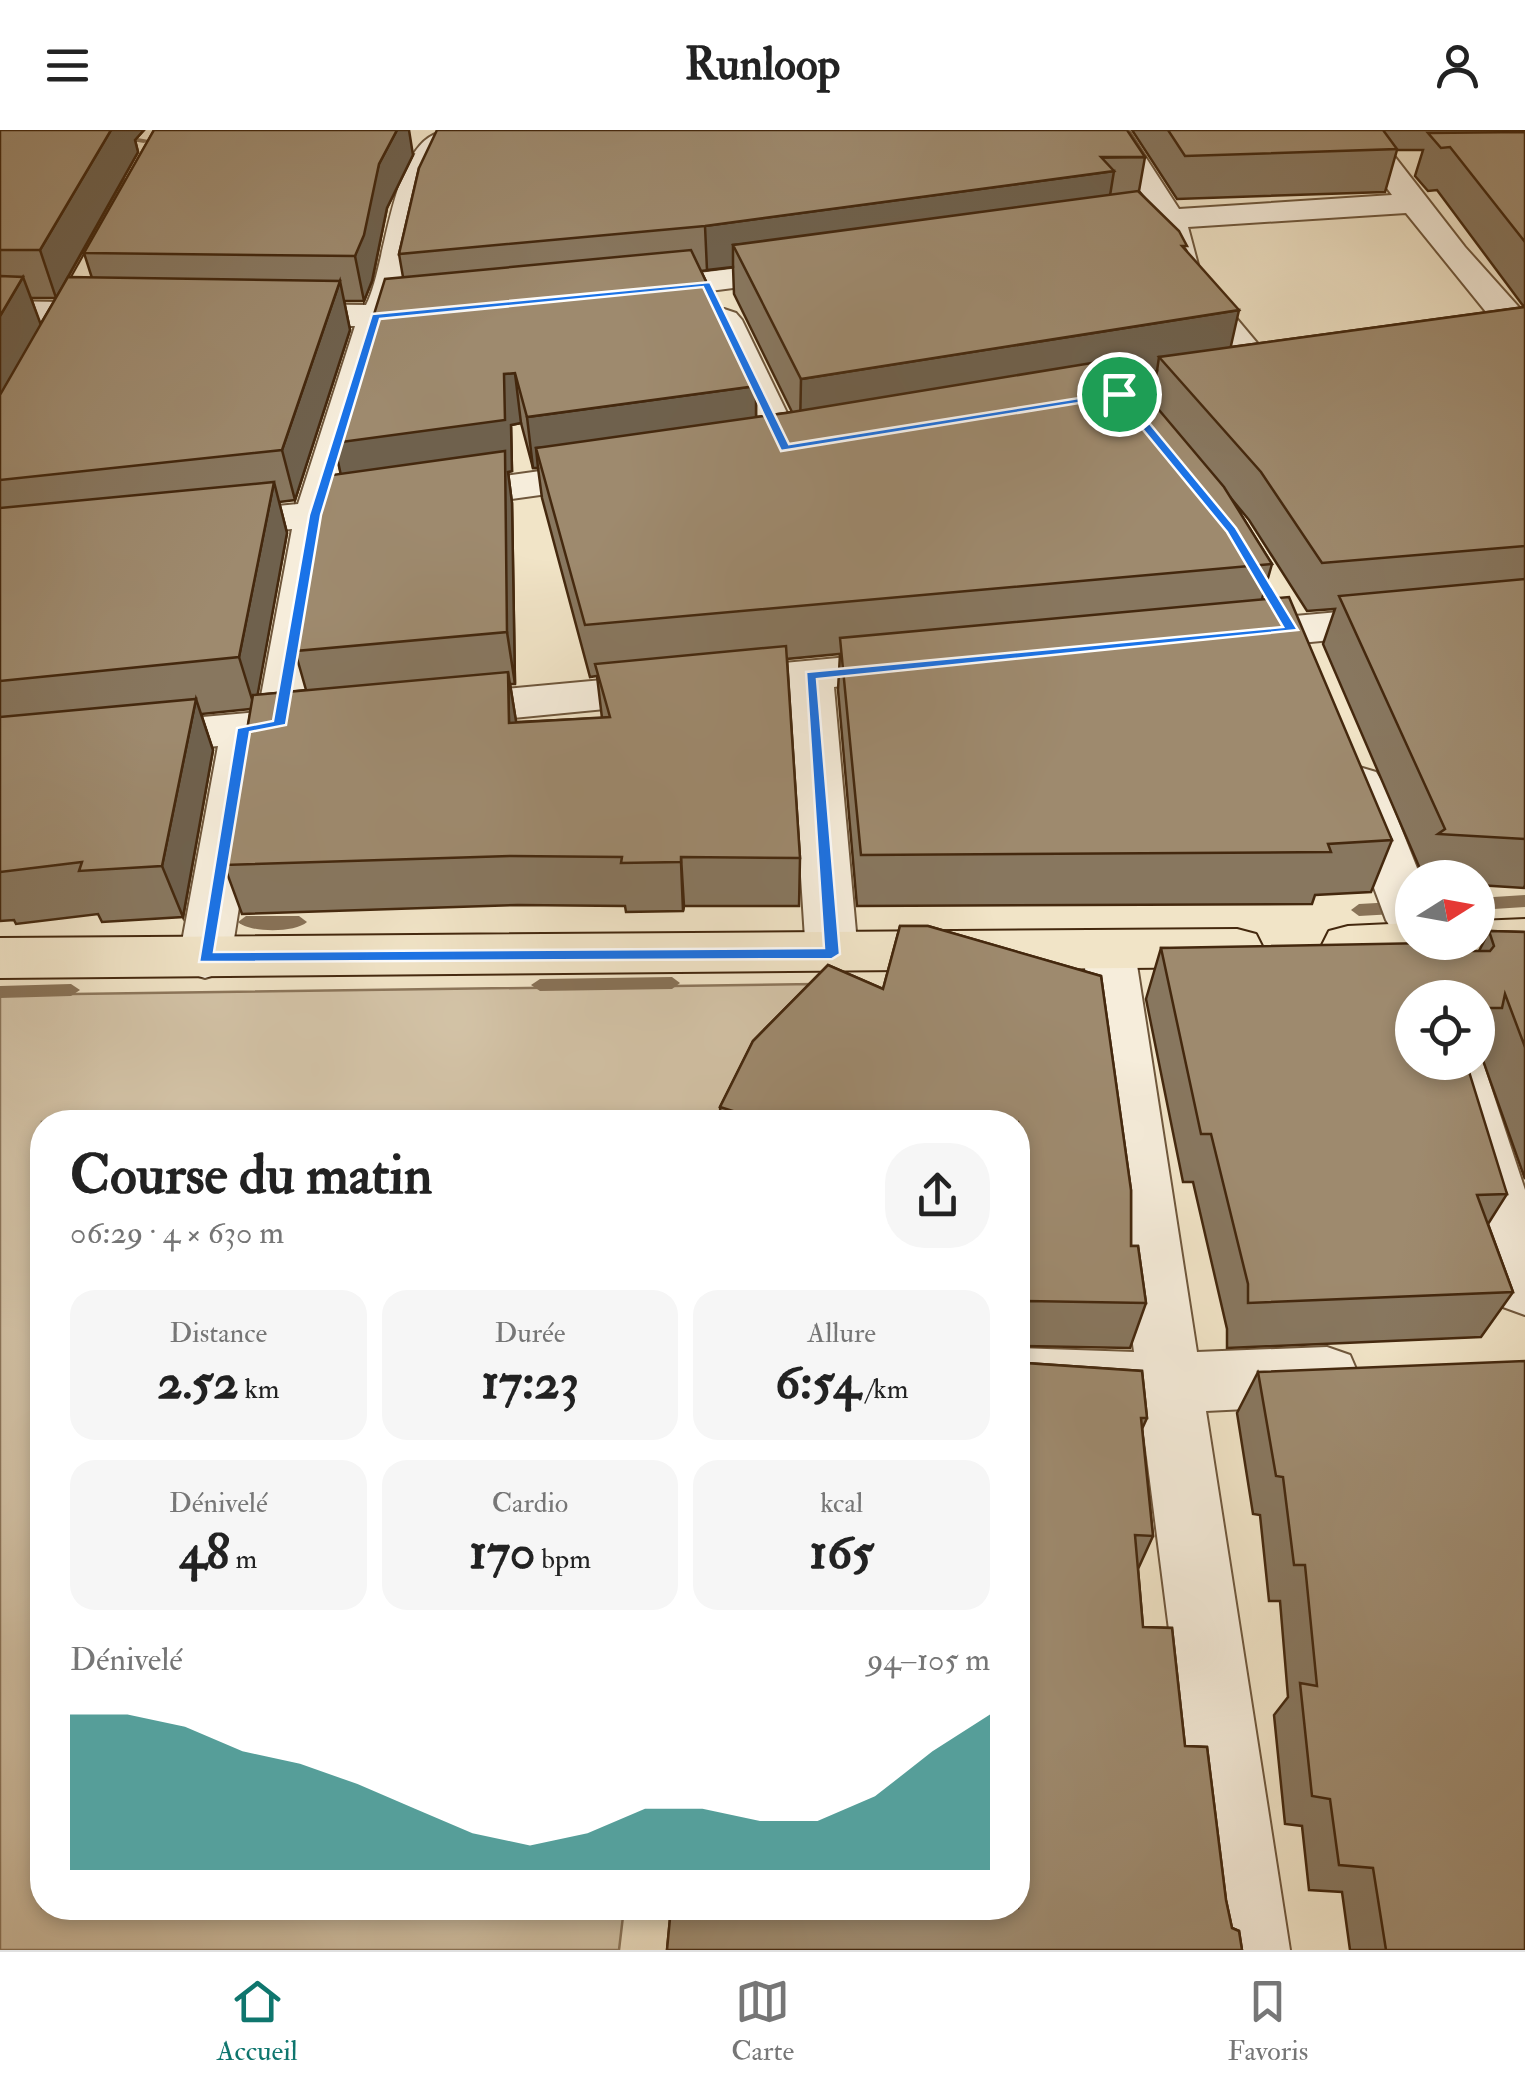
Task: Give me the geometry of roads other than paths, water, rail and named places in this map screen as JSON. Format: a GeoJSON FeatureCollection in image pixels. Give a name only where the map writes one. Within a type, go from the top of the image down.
{"type":"FeatureCollection","features":[{"type":"Feature","properties":{"kind":"main road"},"geometry":{"type":"LineString","coordinates":[[0,438],[167,134]]}},
{"type":"Feature","properties":{"kind":"main road"},"geometry":{"type":"LineString","coordinates":[[1495,939],[1525,938]]}},
{"type":"Feature","properties":{"kind":"main road"},"geometry":{"type":"LineString","coordinates":[[0,958],[1110,952],[1395,944]]}},
{"type":"Feature","properties":{"kind":"street"},"geometry":{"type":"LineString","coordinates":[[1113,130],[1169,219],[1184,276],[1243,372],[1299,364]]}},
{"type":"Feature","properties":{"kind":"street"},"geometry":{"type":"LineString","coordinates":[[1359,130],[1486,296],[1525,336]]}},
{"type":"Feature","properties":{"kind":"street"},"geometry":{"type":"LineString","coordinates":[[167,134],[204,139]]}},
{"type":"Feature","properties":{"kind":"street"},"geometry":{"type":"LineString","coordinates":[[400,141],[474,139]]}},
{"type":"Feature","properties":{"kind":"street"},"geometry":{"type":"LineString","coordinates":[[205,958],[315,515],[376,316],[392,294],[403,220],[440,142]]}},
{"type":"Feature","properties":{"kind":"street"},"geometry":{"type":"LineString","coordinates":[[1386,163],[1426,163]]}},
{"type":"Feature","properties":{"kind":"street"},"geometry":{"type":"LineString","coordinates":[[1063,235],[1169,219],[1415,203]]}},
{"type":"Feature","properties":{"kind":"street"},"geometry":{"type":"LineString","coordinates":[[610,294],[840,266]]}},
{"type":"Feature","properties":{"kind":"street"},"geometry":{"type":"LineString","coordinates":[[707,284],[785,448]]}},
{"type":"Feature","properties":{"kind":"street"},"geometry":{"type":"LineString","coordinates":[[248,315],[376,316],[473,307]]}},
{"type":"Feature","properties":{"kind":"street"},"geometry":{"type":"LineString","coordinates":[[0,311],[157,314]]}},
{"type":"Feature","properties":{"kind":"street"},"geometry":{"type":"LineString","coordinates":[[1472,340],[1525,336]]}},
{"type":"Feature","properties":{"kind":"street"},"geometry":{"type":"LineString","coordinates":[[746,454],[824,442]]}},
{"type":"Feature","properties":{"kind":"street"},"geometry":{"type":"LineString","coordinates":[[177,528],[315,515],[648,468]]}},
{"type":"Feature","properties":{"kind":"street"},"geometry":{"type":"LineString","coordinates":[[1268,588],[1299,647]]}},
{"type":"Feature","properties":{"kind":"street"},"geometry":{"type":"LineString","coordinates":[[1196,639],[1299,647],[1525,608]]}},
{"type":"Feature","properties":{"kind":"street"},"geometry":{"type":"LineString","coordinates":[[0,751],[964,660]]}},
{"type":"Feature","properties":{"kind":"street"},"geometry":{"type":"LineString","coordinates":[[810,675],[832,954]]}},
{"type":"Feature","properties":{"kind":"street"},"geometry":{"type":"LineString","coordinates":[[1345,751],[1395,877]]}},
{"type":"Feature","properties":{"kind":"street"},"geometry":{"type":"LineString","coordinates":[[1110,952],[1250,1950]]}},
{"type":"Feature","properties":{"kind":"street"},"geometry":{"type":"LineString","coordinates":[[1462,1080],[1525,1288]]}},
{"type":"Feature","properties":{"kind":"street"},"geometry":{"type":"LineString","coordinates":[[1030,1377],[1170,1383],[1387,1374]]}},
{"type":"Feature","properties":{"kind":"waterway"},"geometry":{"type":"LineString","coordinates":[[70,130],[144,140]]}},
{"type":"Feature","properties":{"kind":"waterway"},"geometry":{"type":"LineString","coordinates":[[57,295],[126,180]]}},
{"type":"Feature","properties":{"kind":"waterway"},"geometry":{"type":"LineString","coordinates":[[1495,903],[1525,901]]}},
{"type":"Feature","properties":{"kind":"waterway"},"geometry":{"type":"LineString","coordinates":[[1359,910],[1395,908]]}},
{"type":"Feature","properties":{"kind":"waterway"},"geometry":{"type":"LineString","coordinates":[[246,922],[299,922]]}},
{"type":"Feature","properties":{"kind":"waterway"},"geometry":{"type":"LineString","coordinates":[[540,985],[672,983]]}},
{"type":"Feature","properties":{"kind":"waterway"},"geometry":{"type":"LineString","coordinates":[[0,992],[71,990]]}}]}
